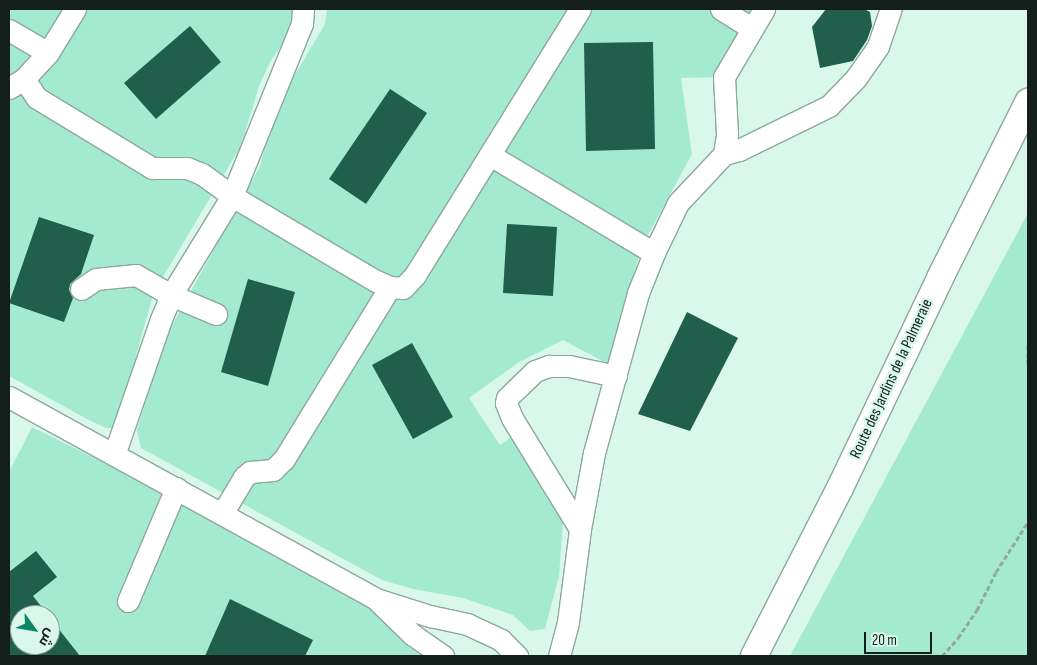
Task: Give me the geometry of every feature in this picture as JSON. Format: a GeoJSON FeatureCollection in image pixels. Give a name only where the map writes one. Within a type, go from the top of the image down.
{"type":"FeatureCollection","features":[{"type":"Feature","properties":{"kind":"street"},"geometry":{"type":"LineString","coordinates":[[75,9],[48,53],[16,84],[47,106],[152,168],[187,168],[202,174],[232,196],[390,287],[403,288],[415,275],[580,9]]}},
{"type":"Feature","properties":{"kind":"street"},"geometry":{"type":"LineString","coordinates":[[114,455],[171,295],[232,196],[302,24],[303,9]]}},
{"type":"Feature","properties":{"kind":"street"},"geometry":{"type":"LineString","coordinates":[[721,9],[752,28]]}},
{"type":"Feature","properties":{"kind":"street"},"geometry":{"type":"LineString","coordinates":[[724,154],[727,134],[724,77],[764,9]]}},
{"type":"Feature","properties":{"kind":"street"},"geometry":{"type":"LineString","coordinates":[[559,656],[568,622],[580,529],[594,454],[638,293],[654,252],[678,204],[724,154],[739,150],[829,106],[856,78],[878,46],[891,9]]}},
{"type":"Feature","properties":{"kind":"street"},"geometry":{"type":"LineString","coordinates":[[9,30],[48,53]]}},
{"type":"Feature","properties":{"kind":"street","name":"Route des Jardins de la Palmeraie"},"geometry":{"type":"LineString","coordinates":[[754,656],[840,488],[941,276],[1028,102]]}},
{"type":"Feature","properties":{"kind":"street"},"geometry":{"type":"LineString","coordinates":[[490,155],[654,252]]}},
{"type":"Feature","properties":{"kind":"street"},"geometry":{"type":"LineString","coordinates":[[82,289],[96,279],[136,275],[171,295],[216,314]]}},
{"type":"Feature","properties":{"kind":"street"},"geometry":{"type":"LineString","coordinates":[[222,514],[244,477],[250,472],[272,470],[284,459],[390,287]]}},
{"type":"Feature","properties":{"kind":"street"},"geometry":{"type":"LineString","coordinates":[[580,529],[512,418],[506,403],[507,398],[513,390],[535,371],[550,366],[568,366],[616,376]]}},
{"type":"Feature","properties":{"kind":"street"},"geometry":{"type":"LineString","coordinates":[[9,397],[376,599],[430,616],[468,624],[501,640],[517,656]]}},
{"type":"Feature","properties":{"kind":"street"},"geometry":{"type":"LineString","coordinates":[[128,601],[176,488]]}},
{"type":"Feature","properties":{"kind":"street"},"geometry":{"type":"LineString","coordinates":[[376,599],[413,636],[443,656]]}},
{"type":"Feature","properties":{"kind":"path"},"geometry":{"type":"LineString","coordinates":[[1028,344],[1028,367]]}},
{"type":"Feature","properties":{"kind":"path"},"geometry":{"type":"LineString","coordinates":[[942,656],[958,638],[977,610],[996,572],[1028,522]]}},
{"type":"Feature","properties":{"kind":"green space"},"geometry":{"type":"Polygon","coordinates":[[[9,9],[297,9],[297,23],[270,62],[259,86],[241,146],[154,292],[137,352],[124,413],[115,428],[106,428],[87,419],[9,376],[9,9]]]}},
{"type":"Feature","properties":{"kind":"green space"},"geometry":{"type":"Polygon","coordinates":[[[327,9],[763,9],[724,77],[681,78],[692,154],[642,246],[608,364],[563,340],[519,362],[469,398],[500,445],[513,436],[563,522],[559,576],[545,629],[530,631],[513,615],[463,598],[413,589],[382,580],[141,448],[137,430],[164,340],[260,166],[270,127],[287,88],[325,24],[327,9]]]}},
{"type":"Feature","properties":{"kind":"green space"},"geometry":{"type":"Polygon","coordinates":[[[1028,213],[1028,656],[790,656],[1028,213]]]}},
{"type":"Feature","properties":{"kind":"green space"},"geometry":{"type":"Polygon","coordinates":[[[32,427],[181,501],[381,613],[404,643],[421,656],[9,656],[9,472],[32,427]]]}},
{"type":"Feature","properties":{"kind":"building"},"geometry":{"type":"Polygon","coordinates":[[[826,9],[864,9],[870,12],[872,26],[867,40],[853,61],[820,68],[812,27],[826,9]]]}},
{"type":"Feature","properties":{"kind":"building"},"geometry":{"type":"Polygon","coordinates":[[[190,26],[221,62],[156,119],[124,83],[190,26]]]}},
{"type":"Feature","properties":{"kind":"building"},"geometry":{"type":"Polygon","coordinates":[[[653,42],[655,149],[586,151],[584,43],[653,42]]]}},
{"type":"Feature","properties":{"kind":"building"},"geometry":{"type":"Polygon","coordinates":[[[390,89],[427,113],[366,204],[329,179],[390,89]]]}},
{"type":"Feature","properties":{"kind":"building"},"geometry":{"type":"Polygon","coordinates":[[[39,217],[94,235],[81,274],[70,284],[69,290],[73,298],[64,322],[9,303],[39,217]]]}},
{"type":"Feature","properties":{"kind":"building"},"geometry":{"type":"Polygon","coordinates":[[[507,224],[557,227],[553,296],[503,293],[507,224]]]}},
{"type":"Feature","properties":{"kind":"building"},"geometry":{"type":"Polygon","coordinates":[[[248,279],[295,292],[268,386],[221,372],[248,279]]]}},
{"type":"Feature","properties":{"kind":"building"},"geometry":{"type":"Polygon","coordinates":[[[687,312],[738,338],[690,431],[638,414],[687,312]]]}},
{"type":"Feature","properties":{"kind":"building"},"geometry":{"type":"Polygon","coordinates":[[[412,343],[453,417],[413,439],[372,365],[412,343]]]}},
{"type":"Feature","properties":{"kind":"building"},"geometry":{"type":"Polygon","coordinates":[[[36,551],[57,577],[33,596],[40,605],[10,605],[10,655],[60,655],[60,631],[80,656],[9,656],[9,572],[36,551]]]}},
{"type":"Feature","properties":{"kind":"building"},"geometry":{"type":"Polygon","coordinates":[[[230,599],[313,640],[305,656],[205,656],[230,599]]]}}]}
